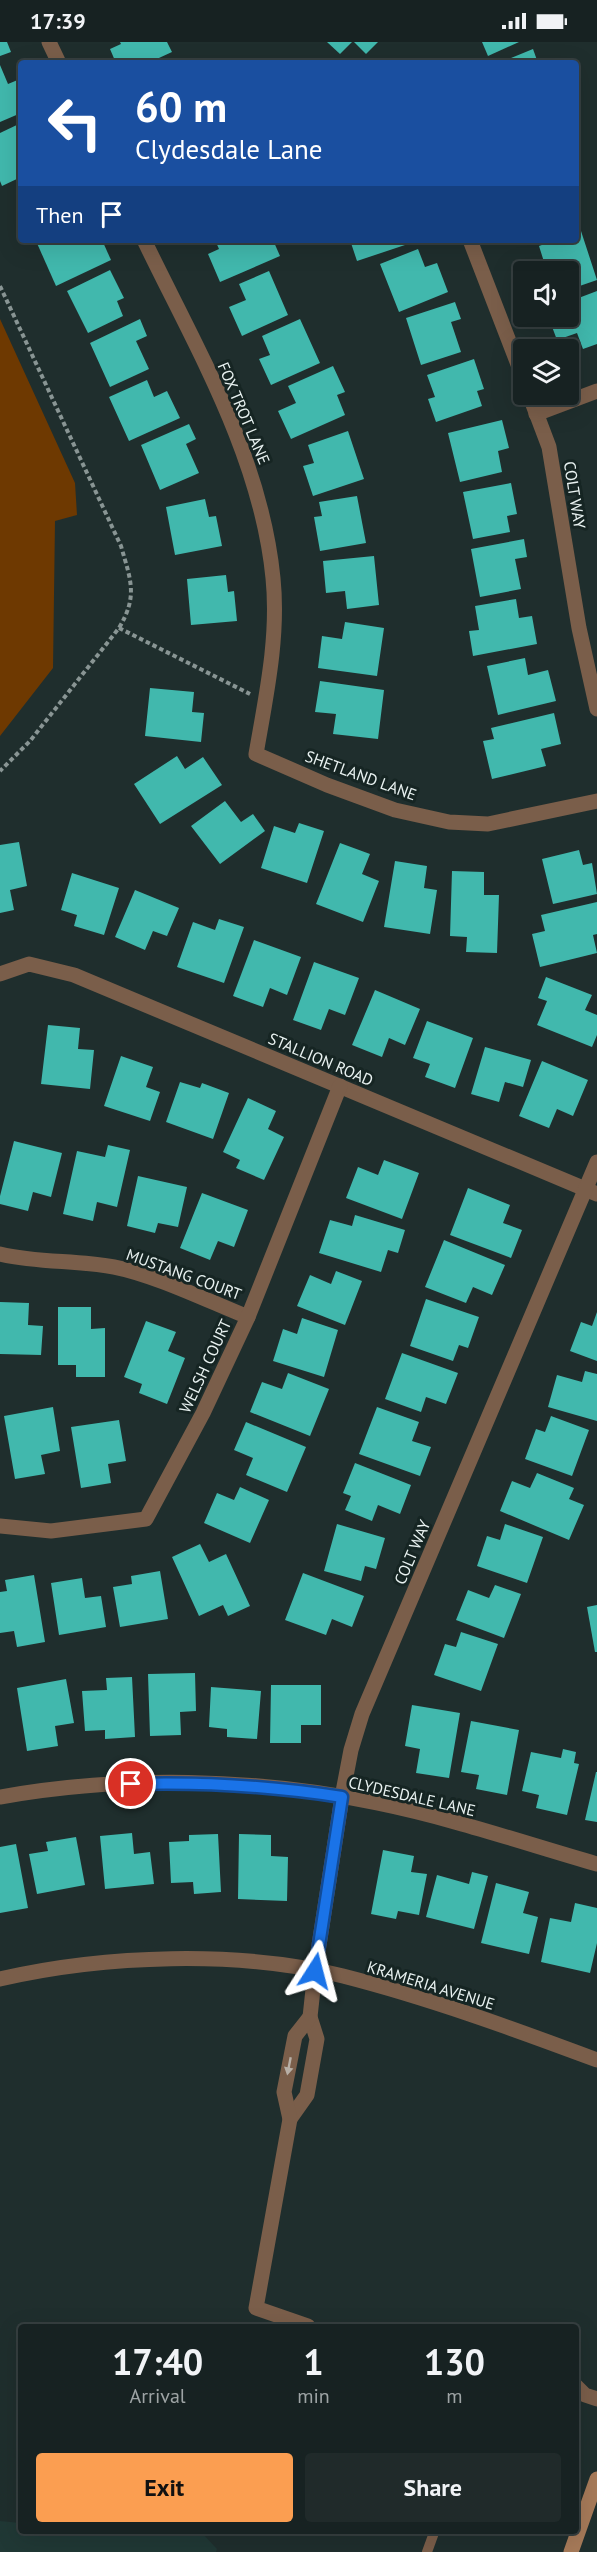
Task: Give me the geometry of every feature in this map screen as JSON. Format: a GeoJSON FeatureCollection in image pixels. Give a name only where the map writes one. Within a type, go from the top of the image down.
{"type":"FeatureCollection","features":[{"type":"Feature","properties":{"kind":"main road"},"geometry":{"type":"LineString","coordinates":[[579,2530],[597,2479]]}},
{"type":"Feature","properties":{"kind":"main road"},"geometry":{"type":"LineString","coordinates":[[571,2552],[577,2534]]}},
{"type":"Feature","properties":{"kind":"street"},"geometry":{"type":"LineString","coordinates":[[49,42],[58,60]]}},
{"type":"Feature","properties":{"kind":"street","name":"FOX TROT LANE"},"geometry":{"type":"LineString","coordinates":[[145,243],[233,426],[252,476],[266,530],[273,578],[274,628],[256,754]]}},
{"type":"Feature","properties":{"kind":"street"},"geometry":{"type":"LineString","coordinates":[[471,243],[513,351]]}},
{"type":"Feature","properties":{"kind":"street"},"geometry":{"type":"LineString","coordinates":[[536,414],[597,392]]}},
{"type":"Feature","properties":{"kind":"street","name":"COLT WAY"},"geometry":{"type":"LineString","coordinates":[[533,405],[549,447],[579,628],[597,709]]}},
{"type":"Feature","properties":{"kind":"street","name":"SHETLAND LANE"},"geometry":{"type":"LineString","coordinates":[[256,754],[327,785],[395,810],[449,822],[488,824],[597,801]]}},
{"type":"Feature","properties":{"kind":"street","name":"STALLION ROAD"},"geometry":{"type":"LineString","coordinates":[[0,974],[29,964],[74,975],[591,1192]]}},
{"type":"Feature","properties":{"kind":"street","name":"WELSH COURT"},"geometry":{"type":"LineString","coordinates":[[0,1526],[51,1531],[146,1519],[203,1413],[248,1317],[340,1086]]}},
{"type":"Feature","properties":{"kind":"street","name":"COLT WAY"},"geometry":{"type":"LineString","coordinates":[[310,2017],[342,1797],[351,1750],[362,1714],[591,1192],[597,1162]]}},
{"type":"Feature","properties":{"kind":"street","name":"MUSTANG COURT"},"geometry":{"type":"LineString","coordinates":[[0,1254],[39,1261],[124,1269],[248,1317]]}},
{"type":"Feature","properties":{"kind":"street","name":"CLYDESDALE LANE"},"geometry":{"type":"LineString","coordinates":[[0,1797],[93,1785],[169,1783],[284,1788],[342,1797],[429,1816],[597,1864]]}},
{"type":"Feature","properties":{"kind":"street","name":"KRAMERIA AVENUE"},"geometry":{"type":"LineString","coordinates":[[0,1979],[83,1965],[178,1959],[224,1960],[315,1971],[382,1987],[509,2028],[597,2060]]}},
{"type":"Feature","properties":{"kind":"street"},"geometry":{"type":"LineString","coordinates":[[290,2119],[307,2095],[317,2039],[310,2017]]}},
{"type":"Feature","properties":{"kind":"street"},"geometry":{"type":"LineString","coordinates":[[302,2324],[256,2308],[290,2119],[284,2092],[288,2070],[295,2036],[310,2017]]}},
{"type":"Feature","properties":{"kind":"lane"},"geometry":{"type":"LineString","coordinates":[[431,2551],[434,2534]]}},
{"type":"Feature","properties":{"kind":"path"},"geometry":{"type":"LineString","coordinates":[[0,286],[121,546],[133,591],[130,610],[119,628],[30,741],[0,771]]}},
{"type":"Feature","properties":{"kind":"path"},"geometry":{"type":"LineString","coordinates":[[119,628],[242,692],[265,700]]}},
{"type":"Feature","properties":{"kind":"shaded area"},"geometry":{"type":"Polygon","coordinates":[[[0,319],[75,483],[77,515],[55,521],[53,668],[0,736],[0,319]]]}},
{"type":"Feature","properties":{"kind":"shaded area"},"geometry":{"type":"Polygon","coordinates":[[[0,2521],[18,2523],[18,2534],[203,2534],[217,2549],[216,2552],[0,2552],[0,2521]]]}},
{"type":"Feature","properties":{"kind":"building"},"geometry":{"type":"Polygon","coordinates":[[[0,42],[7,42],[11,52],[0,56],[0,42]]]}},
{"type":"Feature","properties":{"kind":"building"},"geometry":{"type":"Polygon","coordinates":[[[120,42],[167,42],[172,52],[155,60],[115,60],[110,49],[121,44],[120,42]]]}},
{"type":"Feature","properties":{"kind":"building"},"geometry":{"type":"Polygon","coordinates":[[[327,42],[352,42],[340,54],[327,42]]]}},
{"type":"Feature","properties":{"kind":"building"},"geometry":{"type":"Polygon","coordinates":[[[354,42],[378,42],[366,54],[354,42]]]}},
{"type":"Feature","properties":{"kind":"building"},"geometry":{"type":"Polygon","coordinates":[[[482,42],[519,42],[488,56],[482,42]]]}},
{"type":"Feature","properties":{"kind":"building"},"geometry":{"type":"Polygon","coordinates":[[[533,49],[537,60],[506,60],[533,49]]]}},
{"type":"Feature","properties":{"kind":"building"},"geometry":{"type":"Polygon","coordinates":[[[0,65],[8,84],[18,80],[18,114],[0,122],[0,65]]]}},
{"type":"Feature","properties":{"kind":"building"},"geometry":{"type":"Polygon","coordinates":[[[18,124],[18,178],[2,186],[0,181],[0,133],[18,124]]]}},
{"type":"Feature","properties":{"kind":"building"},"geometry":{"type":"Polygon","coordinates":[[[581,231],[597,280],[579,286],[579,261],[544,261],[539,246],[548,243],[579,243],[579,232],[581,231]]]}},
{"type":"Feature","properties":{"kind":"building"},"geometry":{"type":"Polygon","coordinates":[[[37,243],[103,243],[111,260],[56,286],[37,243]]]}},
{"type":"Feature","properties":{"kind":"building"},"geometry":{"type":"Polygon","coordinates":[[[216,243],[274,243],[280,256],[220,282],[208,254],[219,249],[216,243]]]}},
{"type":"Feature","properties":{"kind":"building"},"geometry":{"type":"Polygon","coordinates":[[[351,243],[411,243],[357,261],[351,243]]]}},
{"type":"Feature","properties":{"kind":"building"},"geometry":{"type":"Polygon","coordinates":[[[418,249],[425,267],[437,263],[448,292],[399,312],[380,264],[418,249]]]}},
{"type":"Feature","properties":{"kind":"building"},"geometry":{"type":"Polygon","coordinates":[[[110,270],[124,298],[117,301],[123,316],[88,333],[67,291],[110,270]]]}},
{"type":"Feature","properties":{"kind":"building"},"geometry":{"type":"Polygon","coordinates":[[[269,271],[288,315],[242,336],[229,307],[246,300],[239,284],[269,271]]]}},
{"type":"Feature","properties":{"kind":"building"},"geometry":{"type":"Polygon","coordinates":[[[597,291],[597,344],[583,349],[577,333],[557,339],[552,327],[579,327],[579,298],[597,291]]]}},
{"type":"Feature","properties":{"kind":"building"},"geometry":{"type":"Polygon","coordinates":[[[455,302],[461,319],[451,322],[461,352],[421,365],[406,318],[455,302]]]}},
{"type":"Feature","properties":{"kind":"building"},"geometry":{"type":"Polygon","coordinates":[[[140,319],[147,336],[136,341],[149,369],[110,387],[90,343],[140,319]]]}},
{"type":"Feature","properties":{"kind":"building"},"geometry":{"type":"Polygon","coordinates":[[[300,319],[320,363],[271,385],[259,359],[270,355],[262,336],[300,319]]]}},
{"type":"Feature","properties":{"kind":"building"},"geometry":{"type":"Polygon","coordinates":[[[474,359],[484,389],[477,391],[482,406],[436,422],[428,399],[435,397],[427,375],[474,359]]]}},
{"type":"Feature","properties":{"kind":"building"},"geometry":{"type":"Polygon","coordinates":[[[333,366],[345,392],[337,395],[345,415],[291,439],[278,411],[296,403],[288,386],[333,366]]]}},
{"type":"Feature","properties":{"kind":"building"},"geometry":{"type":"Polygon","coordinates":[[[147,380],[154,397],[167,391],[180,418],[129,441],[109,397],[147,380]]]}},
{"type":"Feature","properties":{"kind":"building"},"geometry":{"type":"Polygon","coordinates":[[[502,420],[509,448],[498,451],[502,472],[460,482],[448,433],[502,420]]]}},
{"type":"Feature","properties":{"kind":"building"},"geometry":{"type":"Polygon","coordinates":[[[189,424],[196,439],[186,444],[199,473],[160,490],[141,445],[189,424]]]}},
{"type":"Feature","properties":{"kind":"building"},"geometry":{"type":"Polygon","coordinates":[[[348,431],[364,479],[313,496],[303,466],[314,463],[308,445],[348,431]]]}},
{"type":"Feature","properties":{"kind":"building"},"geometry":{"type":"Polygon","coordinates":[[[511,483],[517,514],[507,516],[510,532],[473,539],[463,492],[511,483]]]}},
{"type":"Feature","properties":{"kind":"building"},"geometry":{"type":"Polygon","coordinates":[[[357,496],[366,543],[320,551],[314,517],[322,516],[319,502],[357,496]]]}},
{"type":"Feature","properties":{"kind":"building"},"geometry":{"type":"Polygon","coordinates":[[[205,499],[209,517],[216,516],[222,546],[175,555],[166,507],[205,499]]]}},
{"type":"Feature","properties":{"kind":"building"},"geometry":{"type":"Polygon","coordinates":[[[524,539],[527,557],[515,559],[521,589],[480,597],[471,549],[524,539]]]}},
{"type":"Feature","properties":{"kind":"building"},"geometry":{"type":"Polygon","coordinates":[[[374,556],[379,605],[347,609],[345,591],[326,593],[323,561],[374,556]]]}},
{"type":"Feature","properties":{"kind":"building"},"geometry":{"type":"Polygon","coordinates":[[[226,575],[228,592],[234,591],[237,621],[191,625],[187,579],[226,575]]]}},
{"type":"Feature","properties":{"kind":"building"},"geometry":{"type":"Polygon","coordinates":[[[516,599],[519,618],[532,616],[537,644],[473,656],[469,631],[479,630],[475,606],[516,599]]]}},
{"type":"Feature","properties":{"kind":"building"},"geometry":{"type":"Polygon","coordinates":[[[345,622],[384,628],[377,676],[318,668],[322,636],[342,639],[345,622]]]}},
{"type":"Feature","properties":{"kind":"building"},"geometry":{"type":"Polygon","coordinates":[[[525,658],[528,675],[548,670],[556,701],[498,715],[487,666],[525,658]]]}},
{"type":"Feature","properties":{"kind":"building"},"geometry":{"type":"Polygon","coordinates":[[[320,681],[384,690],[378,739],[333,734],[336,714],[315,712],[320,681]]]}},
{"type":"Feature","properties":{"kind":"building"},"geometry":{"type":"Polygon","coordinates":[[[150,688],[194,692],[192,712],[204,713],[201,742],[145,736],[150,688]]]}},
{"type":"Feature","properties":{"kind":"building"},"geometry":{"type":"Polygon","coordinates":[[[554,713],[561,744],[541,749],[546,766],[492,779],[483,741],[494,739],[491,728],[554,713]]]}},
{"type":"Feature","properties":{"kind":"building"},"geometry":{"type":"Polygon","coordinates":[[[177,756],[185,769],[203,757],[222,785],[160,824],[134,784],[177,756]]]}},
{"type":"Feature","properties":{"kind":"building"},"geometry":{"type":"Polygon","coordinates":[[[225,801],[241,822],[253,814],[265,831],[220,864],[191,826],[225,801]]]}},
{"type":"Feature","properties":{"kind":"building"},"geometry":{"type":"Polygon","coordinates":[[[299,823],[324,831],[307,883],[261,868],[274,826],[295,833],[299,823]]]}},
{"type":"Feature","properties":{"kind":"building"},"geometry":{"type":"Polygon","coordinates":[[[19,842],[27,886],[10,890],[14,910],[0,913],[0,845],[19,842]]]}},
{"type":"Feature","properties":{"kind":"building"},"geometry":{"type":"Polygon","coordinates":[[[340,843],[370,854],[362,874],[379,881],[363,922],[316,904],[340,843]]]}},
{"type":"Feature","properties":{"kind":"building"},"geometry":{"type":"Polygon","coordinates":[[[579,850],[583,865],[592,863],[597,894],[553,904],[542,859],[579,850]]]}},
{"type":"Feature","properties":{"kind":"building"},"geometry":{"type":"Polygon","coordinates":[[[395,861],[427,866],[424,888],[437,890],[430,934],[384,927],[395,861]]]}},
{"type":"Feature","properties":{"kind":"building"},"geometry":{"type":"Polygon","coordinates":[[[452,871],[484,872],[484,895],[499,895],[497,953],[466,952],[467,937],[450,936],[452,871]]]}},
{"type":"Feature","properties":{"kind":"building"},"geometry":{"type":"Polygon","coordinates":[[[72,873],[119,888],[104,935],[74,926],[77,915],[61,910],[72,873]]]}},
{"type":"Feature","properties":{"kind":"building"},"geometry":{"type":"Polygon","coordinates":[[[135,890],[179,908],[167,936],[153,931],[145,950],[115,937],[135,890]]]}},
{"type":"Feature","properties":{"kind":"building"},"geometry":{"type":"Polygon","coordinates":[[[597,902],[597,934],[593,935],[597,953],[540,967],[532,934],[545,931],[541,915],[597,902]]]}},
{"type":"Feature","properties":{"kind":"building"},"geometry":{"type":"Polygon","coordinates":[[[219,919],[244,927],[224,983],[177,967],[193,922],[215,930],[219,919]]]}},
{"type":"Feature","properties":{"kind":"building"},"geometry":{"type":"Polygon","coordinates":[[[254,940],[301,957],[287,995],[270,988],[263,1007],[233,996],[254,940]]]}},
{"type":"Feature","properties":{"kind":"building"},"geometry":{"type":"Polygon","coordinates":[[[314,962],[359,978],[345,1015],[329,1009],[321,1030],[293,1020],[314,962]]]}},
{"type":"Feature","properties":{"kind":"building"},"geometry":{"type":"Polygon","coordinates":[[[546,977],[592,995],[585,1010],[597,1015],[597,1035],[592,1047],[537,1025],[547,1001],[538,998],[546,977]]]}},
{"type":"Feature","properties":{"kind":"building"},"geometry":{"type":"Polygon","coordinates":[[[375,990],[420,1009],[405,1045],[389,1038],[382,1057],[352,1045],[375,990]]]}},
{"type":"Feature","properties":{"kind":"building"},"geometry":{"type":"Polygon","coordinates":[[[427,1021],[473,1038],[455,1088],[425,1077],[430,1064],[413,1058],[427,1021]]]}},
{"type":"Feature","properties":{"kind":"building"},"geometry":{"type":"Polygon","coordinates":[[[48,1025],[80,1028],[78,1049],[94,1050],[90,1089],[41,1084],[48,1025]]]}},
{"type":"Feature","properties":{"kind":"building"},"geometry":{"type":"Polygon","coordinates":[[[485,1047],[531,1060],[523,1087],[505,1082],[499,1102],[471,1094],[485,1047]]]}},
{"type":"Feature","properties":{"kind":"building"},"geometry":{"type":"Polygon","coordinates":[[[121,1056],[153,1067],[146,1087],[160,1092],[150,1121],[104,1106],[121,1056]]]}},
{"type":"Feature","properties":{"kind":"building"},"geometry":{"type":"Polygon","coordinates":[[[542,1061],[588,1080],[573,1116],[557,1109],[549,1128],[519,1116],[542,1061]]]}},
{"type":"Feature","properties":{"kind":"building"},"geometry":{"type":"Polygon","coordinates":[[[180,1082],[200,1088],[202,1083],[229,1093],[213,1139],[166,1122],[180,1082]]]}},
{"type":"Feature","properties":{"kind":"building"},"geometry":{"type":"Polygon","coordinates":[[[248,1098],[276,1111],[268,1129],[284,1137],[264,1180],[236,1168],[240,1160],[223,1152],[248,1098]]]}},
{"type":"Feature","properties":{"kind":"building"},"geometry":{"type":"Polygon","coordinates":[[[14,1141],[62,1153],[51,1197],[33,1192],[28,1211],[0,1204],[14,1141]]]}},
{"type":"Feature","properties":{"kind":"building"},"geometry":{"type":"Polygon","coordinates":[[[108,1145],[130,1150],[117,1207],[97,1202],[93,1221],[63,1214],[77,1151],[105,1157],[108,1145]]]}},
{"type":"Feature","properties":{"kind":"building"},"geometry":{"type":"Polygon","coordinates":[[[384,1160],[419,1173],[402,1219],[346,1198],[358,1167],[378,1175],[384,1160]]]}},
{"type":"Feature","properties":{"kind":"building"},"geometry":{"type":"Polygon","coordinates":[[[138,1176],[187,1187],[178,1227],[158,1223],[155,1233],[127,1226],[138,1176]]]}},
{"type":"Feature","properties":{"kind":"building"},"geometry":{"type":"Polygon","coordinates":[[[468,1188],[510,1205],[503,1223],[522,1230],[511,1258],[450,1235],[468,1188]]]}},
{"type":"Feature","properties":{"kind":"building"},"geometry":{"type":"Polygon","coordinates":[[[202,1193],[248,1210],[234,1247],[218,1241],[210,1260],[180,1248],[202,1193]]]}},
{"type":"Feature","properties":{"kind":"building"},"geometry":{"type":"Polygon","coordinates":[[[355,1215],[405,1230],[398,1253],[388,1250],[381,1272],[319,1253],[330,1220],[352,1226],[355,1215]]]}},
{"type":"Feature","properties":{"kind":"building"},"geometry":{"type":"Polygon","coordinates":[[[444,1240],[505,1265],[492,1295],[473,1287],[466,1303],[425,1287],[444,1240]]]}},
{"type":"Feature","properties":{"kind":"building"},"geometry":{"type":"Polygon","coordinates":[[[336,1271],[362,1281],[345,1325],[297,1306],[310,1275],[331,1284],[336,1271]]]}},
{"type":"Feature","properties":{"kind":"building"},"geometry":{"type":"Polygon","coordinates":[[[426,1299],[479,1317],[468,1348],[459,1345],[453,1361],[410,1346],[426,1299]]]}},
{"type":"Feature","properties":{"kind":"building"},"geometry":{"type":"Polygon","coordinates":[[[0,1302],[29,1303],[28,1325],[43,1326],[41,1355],[0,1354],[0,1302]]]}},
{"type":"Feature","properties":{"kind":"building"},"geometry":{"type":"Polygon","coordinates":[[[58,1307],[91,1307],[91,1329],[105,1328],[105,1377],[76,1377],[76,1365],[58,1365],[58,1307]]]}},
{"type":"Feature","properties":{"kind":"building"},"geometry":{"type":"Polygon","coordinates":[[[597,1312],[597,1361],[570,1351],[581,1322],[592,1326],[597,1312]]]}},
{"type":"Feature","properties":{"kind":"building"},"geometry":{"type":"Polygon","coordinates":[[[302,1318],[338,1330],[324,1377],[273,1361],[283,1329],[297,1334],[302,1318]]]}},
{"type":"Feature","properties":{"kind":"building"},"geometry":{"type":"Polygon","coordinates":[[[146,1321],[176,1332],[168,1351],[185,1358],[167,1404],[139,1393],[142,1384],[124,1377],[146,1321]]]}},
{"type":"Feature","properties":{"kind":"building"},"geometry":{"type":"Polygon","coordinates":[[[402,1353],[458,1373],[446,1404],[426,1397],[421,1412],[385,1399],[402,1353]]]}},
{"type":"Feature","properties":{"kind":"building"},"geometry":{"type":"Polygon","coordinates":[[[585,1371],[597,1374],[597,1421],[548,1407],[557,1375],[582,1382],[585,1371]]]}},
{"type":"Feature","properties":{"kind":"building"},"geometry":{"type":"Polygon","coordinates":[[[288,1373],[329,1389],[310,1436],[250,1412],[262,1382],[282,1389],[288,1373]]]}},
{"type":"Feature","properties":{"kind":"building"},"geometry":{"type":"Polygon","coordinates":[[[53,1407],[60,1451],[41,1455],[45,1474],[15,1479],[4,1416],[53,1407]]]}},
{"type":"Feature","properties":{"kind":"building"},"geometry":{"type":"Polygon","coordinates":[[[377,1407],[419,1422],[412,1441],[431,1447],[420,1476],[359,1454],[377,1407]]]}},
{"type":"Feature","properties":{"kind":"building"},"geometry":{"type":"Polygon","coordinates":[[[551,1416],[589,1430],[572,1476],[525,1459],[536,1429],[545,1432],[551,1416]]]}},
{"type":"Feature","properties":{"kind":"building"},"geometry":{"type":"Polygon","coordinates":[[[119,1420],[126,1461],[108,1464],[111,1483],[81,1488],[71,1427],[119,1420]]]}},
{"type":"Feature","properties":{"kind":"building"},"geometry":{"type":"Polygon","coordinates":[[[246,1422],[306,1447],[287,1492],[246,1475],[253,1458],[234,1450],[246,1422]]]}},
{"type":"Feature","properties":{"kind":"building"},"geometry":{"type":"Polygon","coordinates":[[[355,1463],[411,1485],[400,1514],[378,1505],[372,1521],[345,1510],[351,1496],[343,1493],[355,1463]]]}},
{"type":"Feature","properties":{"kind":"building"},"geometry":{"type":"Polygon","coordinates":[[[537,1473],[574,1488],[569,1499],[584,1505],[569,1540],[500,1511],[512,1481],[530,1488],[537,1473]]]}},
{"type":"Feature","properties":{"kind":"building"},"geometry":{"type":"Polygon","coordinates":[[[240,1487],[269,1500],[250,1543],[204,1523],[217,1493],[234,1500],[240,1487]]]}},
{"type":"Feature","properties":{"kind":"building"},"geometry":{"type":"Polygon","coordinates":[[[337,1524],[385,1538],[376,1569],[365,1566],[361,1581],[324,1571],[337,1524]]]}},
{"type":"Feature","properties":{"kind":"building"},"geometry":{"type":"Polygon","coordinates":[[[505,1524],[543,1537],[527,1583],[477,1566],[487,1536],[500,1540],[505,1524]]]}},
{"type":"Feature","properties":{"kind":"building"},"geometry":{"type":"Polygon","coordinates":[[[200,1544],[209,1562],[226,1554],[250,1606],[228,1616],[223,1605],[199,1616],[172,1557],[200,1544]]]}},
{"type":"Feature","properties":{"kind":"building"},"geometry":{"type":"Polygon","coordinates":[[[160,1571],[168,1619],[120,1627],[113,1587],[132,1584],[131,1576],[160,1571]]]}},
{"type":"Feature","properties":{"kind":"building"},"geometry":{"type":"Polygon","coordinates":[[[303,1573],[364,1596],[352,1627],[332,1619],[326,1635],[285,1620],[303,1573]]]}},
{"type":"Feature","properties":{"kind":"building"},"geometry":{"type":"Polygon","coordinates":[[[34,1575],[45,1642],[17,1647],[14,1631],[0,1633],[0,1592],[7,1591],[5,1580],[34,1575]]]}},
{"type":"Feature","properties":{"kind":"building"},"geometry":{"type":"Polygon","coordinates":[[[82,1578],[85,1598],[101,1596],[106,1627],[59,1635],[51,1583],[82,1578]]]}},
{"type":"Feature","properties":{"kind":"building"},"geometry":{"type":"Polygon","coordinates":[[[495,1585],[521,1594],[504,1638],[456,1620],[468,1590],[489,1598],[495,1585]]]}},
{"type":"Feature","properties":{"kind":"building"},"geometry":{"type":"Polygon","coordinates":[[[597,1605],[597,1652],[595,1652],[587,1607],[597,1605]]]}},
{"type":"Feature","properties":{"kind":"building"},"geometry":{"type":"Polygon","coordinates":[[[461,1632],[498,1644],[481,1691],[434,1675],[445,1644],[456,1647],[461,1632]]]}},
{"type":"Feature","properties":{"kind":"building"},"geometry":{"type":"Polygon","coordinates":[[[195,1673],[196,1711],[180,1712],[181,1735],[150,1736],[148,1674],[195,1673]]]}},
{"type":"Feature","properties":{"kind":"building"},"geometry":{"type":"Polygon","coordinates":[[[132,1677],[135,1737],[105,1739],[105,1730],[85,1731],[82,1691],[107,1690],[106,1678],[132,1677]]]}},
{"type":"Feature","properties":{"kind":"building"},"geometry":{"type":"Polygon","coordinates":[[[66,1679],[74,1723],[55,1726],[58,1746],[27,1751],[17,1688],[66,1679]]]}},
{"type":"Feature","properties":{"kind":"building"},"geometry":{"type":"Polygon","coordinates":[[[271,1685],[321,1685],[321,1725],[301,1725],[301,1743],[270,1743],[271,1685]]]}},
{"type":"Feature","properties":{"kind":"building"},"geometry":{"type":"Polygon","coordinates":[[[211,1687],[261,1691],[257,1739],[227,1737],[227,1729],[209,1727],[211,1687]]]}},
{"type":"Feature","properties":{"kind":"building"},"geometry":{"type":"Polygon","coordinates":[[[412,1705],[460,1713],[449,1778],[416,1773],[420,1749],[405,1746],[412,1705]]]}},
{"type":"Feature","properties":{"kind":"building"},"geometry":{"type":"Polygon","coordinates":[[[471,1721],[519,1730],[507,1795],[476,1789],[479,1775],[461,1772],[471,1721]]]}},
{"type":"Feature","properties":{"kind":"building"},"geometry":{"type":"Polygon","coordinates":[[[563,1749],[576,1752],[574,1763],[579,1764],[567,1815],[536,1808],[539,1795],[522,1791],[531,1752],[561,1758],[563,1749]]]}},
{"type":"Feature","properties":{"kind":"building"},"geometry":{"type":"Polygon","coordinates":[[[597,1772],[597,1822],[585,1820],[597,1772]]]}},
{"type":"Feature","properties":{"kind":"building"},"geometry":{"type":"Polygon","coordinates":[[[132,1833],[134,1854],[150,1852],[154,1884],[105,1889],[100,1836],[132,1833]]]}},
{"type":"Feature","properties":{"kind":"building"},"geometry":{"type":"Polygon","coordinates":[[[218,1834],[221,1892],[194,1894],[193,1882],[171,1883],[169,1842],[189,1841],[189,1835],[218,1834]]]}},
{"type":"Feature","properties":{"kind":"building"},"geometry":{"type":"Polygon","coordinates":[[[239,1834],[271,1835],[271,1856],[288,1857],[287,1901],[238,1899],[239,1834]]]}},
{"type":"Feature","properties":{"kind":"building"},"geometry":{"type":"Polygon","coordinates":[[[76,1837],[85,1885],[37,1894],[29,1854],[48,1851],[46,1842],[76,1837]]]}},
{"type":"Feature","properties":{"kind":"building"},"geometry":{"type":"Polygon","coordinates":[[[16,1844],[28,1908],[0,1913],[0,1847],[16,1844]]]}},
{"type":"Feature","properties":{"kind":"building"},"geometry":{"type":"Polygon","coordinates":[[[383,1850],[414,1856],[411,1872],[427,1874],[419,1915],[398,1911],[396,1919],[371,1914],[383,1850]]]}},
{"type":"Feature","properties":{"kind":"building"},"geometry":{"type":"Polygon","coordinates":[[[472,1872],[488,1876],[474,1929],[426,1917],[437,1875],[469,1884],[472,1872]]]}},
{"type":"Feature","properties":{"kind":"building"},"geometry":{"type":"Polygon","coordinates":[[[496,1883],[529,1892],[523,1913],[538,1917],[529,1954],[481,1943],[496,1883]]]}},
{"type":"Feature","properties":{"kind":"building"},"geometry":{"type":"Polygon","coordinates":[[[575,1903],[597,1908],[597,1943],[590,1973],[541,1962],[550,1918],[571,1922],[575,1903]]]}},
{"type":"Feature","properties":{"kind":"route"},"geometry":{"type":"LineString","coordinates":[[131,1784],[169,1783],[284,1788],[342,1797],[315,1971]]}}]}
